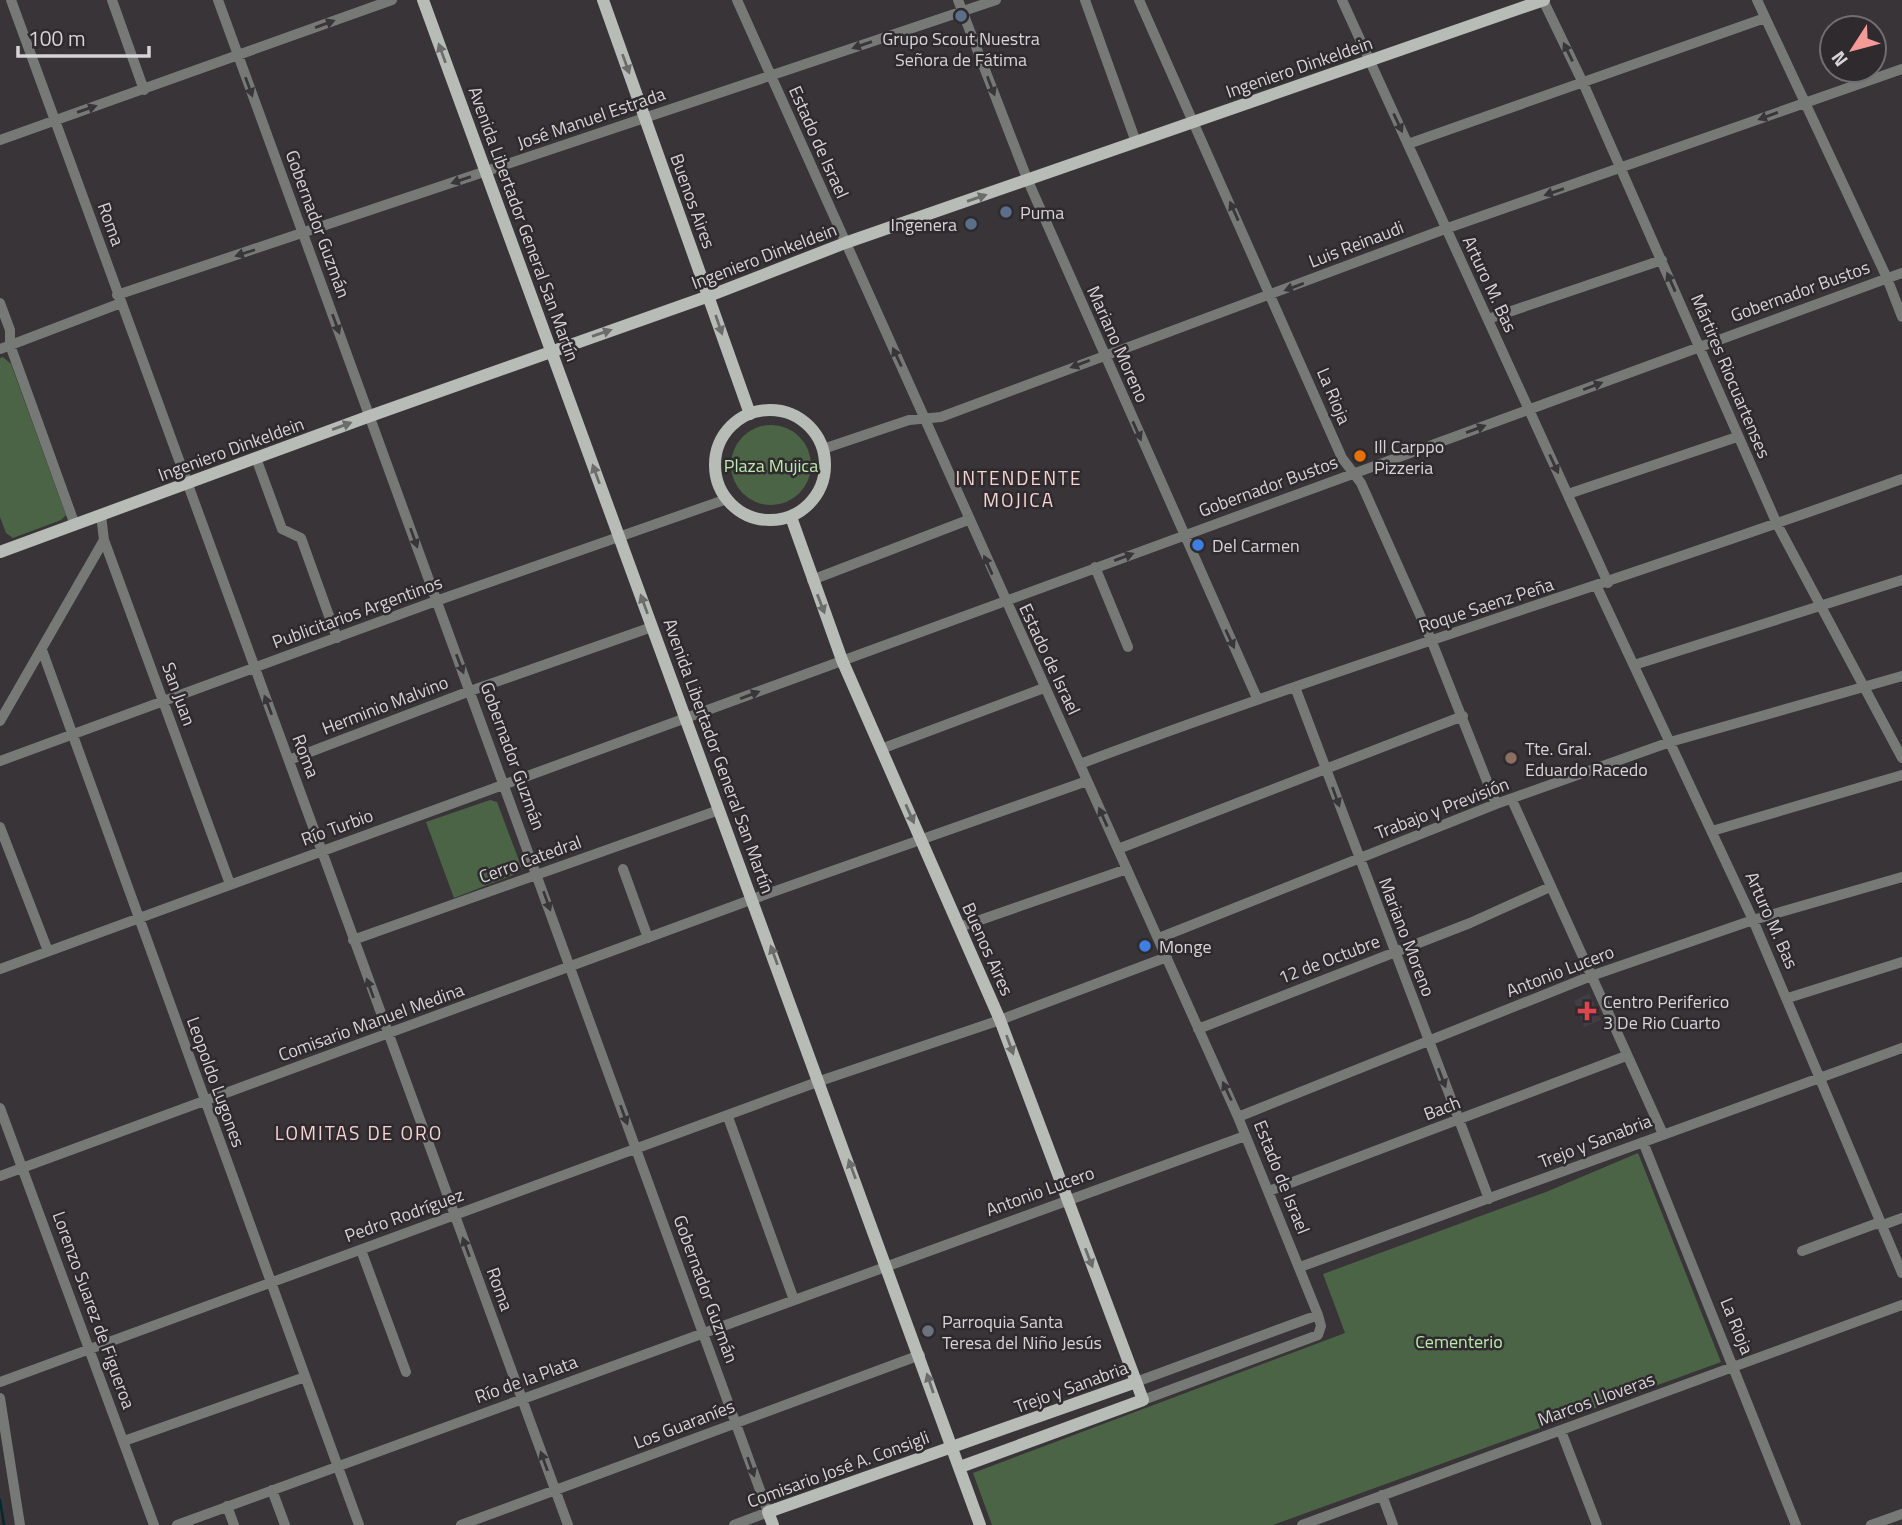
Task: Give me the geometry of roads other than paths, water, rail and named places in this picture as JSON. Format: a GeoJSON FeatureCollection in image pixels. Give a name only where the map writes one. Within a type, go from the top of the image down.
{"type":"FeatureCollection","features":[{"type":"Feature","properties":{"kind":"main road","name":"Avenida Libertador General San Martín"},"geometry":{"type":"LineString","coordinates":[[423,0],[981,1525]]}},
{"type":"Feature","properties":{"kind":"main road","name":"Buenos Aires"},"geometry":{"type":"LineString","coordinates":[[603,0],[750,414]]}},
{"type":"Feature","properties":{"kind":"main road","name":"Ingeniero Dinkeldein"},"geometry":{"type":"LineString","coordinates":[[1,549],[75,525],[370,416],[709,296],[845,243],[1543,0]]}},
{"type":"Feature","properties":{"kind":"main road"},"geometry":{"type":"LineString","coordinates":[[767,410],[786,412],[802,420],[815,433],[823,449],[826,466],[823,482],[805,509],[791,517],[774,521],[756,519],[740,511],[727,499],[716,472],[717,451],[727,431],[750,414],[767,410]]}},
{"type":"Feature","properties":{"kind":"main road","name":"Buenos Aires"},"geometry":{"type":"LineString","coordinates":[[791,517],[842,660],[1000,1020],[1143,1401]]}},
{"type":"Feature","properties":{"kind":"main road","name":"Trejo y Sanabria"},"geometry":{"type":"LineString","coordinates":[[953,1447],[1136,1382]]}},
{"type":"Feature","properties":{"kind":"main road"},"geometry":{"type":"LineString","coordinates":[[960,1467],[1143,1401]]}},
{"type":"Feature","properties":{"kind":"main road","name":"Comisario José A. Consigli"},"geometry":{"type":"LineString","coordinates":[[768,1512],[953,1447]]}},
{"type":"Feature","properties":{"kind":"main road","name":"Gobernador Guzmán"},"geometry":{"type":"LineString","coordinates":[[768,1512],[773,1525]]}},
{"type":"Feature","properties":{"kind":"street","name":"Roma"},"geometry":{"type":"LineString","coordinates":[[11,0],[568,1525]]}},
{"type":"Feature","properties":{"kind":"street"},"geometry":{"type":"LineString","coordinates":[[112,0],[144,89]]}},
{"type":"Feature","properties":{"kind":"street","name":"Gobernador Guzmán"},"geometry":{"type":"LineString","coordinates":[[218,0],[768,1512]]}},
{"type":"Feature","properties":{"kind":"street"},"geometry":{"type":"LineString","coordinates":[[0,140],[392,0]]}},
{"type":"Feature","properties":{"kind":"street","name":"Estado de Israel"},"geometry":{"type":"LineString","coordinates":[[737,0],[925,417],[968,520],[1159,938],[1238,1117],[1318,1315],[1321,1326],[1318,1335],[1143,1401]]}},
{"type":"Feature","properties":{"kind":"street","name":"José Manuel Estrada"},"geometry":{"type":"LineString","coordinates":[[5,347],[119,299],[303,234],[770,75],[960,6],[996,0]]}},
{"type":"Feature","properties":{"kind":"street"},"geometry":{"type":"LineString","coordinates":[[1085,0],[1136,142]]}},
{"type":"Feature","properties":{"kind":"street","name":"La Rioja"},"geometry":{"type":"LineString","coordinates":[[1139,0],[1342,458],[1355,473],[1432,642],[1496,804]]}},
{"type":"Feature","properties":{"kind":"street","name":"Arturo M. Bas"},"geometry":{"type":"LineString","coordinates":[[1342,0],[1568,494],[1634,665],[1788,998],[1902,1273]]}},
{"type":"Feature","properties":{"kind":"street","name":"Mártires Riocuartenses"},"geometry":{"type":"LineString","coordinates":[[1543,0],[1584,85],[1777,524],[1902,758]]}},
{"type":"Feature","properties":{"kind":"street"},"geometry":{"type":"LineString","coordinates":[[1757,0],[1803,104],[1887,278],[1902,317]]}},
{"type":"Feature","properties":{"kind":"street","name":"Mariano Moreno"},"geometry":{"type":"LineString","coordinates":[[960,6],[1028,181],[1103,356],[1257,698]]}},
{"type":"Feature","properties":{"kind":"street"},"geometry":{"type":"LineString","coordinates":[[1408,144],[1584,85],[1765,18]]}},
{"type":"Feature","properties":{"kind":"street","name":"Luis Reinaudi"},"geometry":{"type":"LineString","coordinates":[[823,449],[925,417],[941,417],[1445,229],[1902,69]]}},
{"type":"Feature","properties":{"kind":"street"},"geometry":{"type":"LineString","coordinates":[[1488,319],[1662,260]]}},
{"type":"Feature","properties":{"kind":"street","name":"Gobernador Bustos"},"geometry":{"type":"LineString","coordinates":[[686,719],[1004,600],[1902,273]]}},
{"type":"Feature","properties":{"kind":"street"},"geometry":{"type":"LineString","coordinates":[[0,303],[10,330],[5,347],[75,525]]}},
{"type":"Feature","properties":{"kind":"street"},"geometry":{"type":"LineString","coordinates":[[1568,494],[1737,437]]}},
{"type":"Feature","properties":{"kind":"street"},"geometry":{"type":"LineString","coordinates":[[256,458],[282,529],[301,538],[337,638]]}},
{"type":"Feature","properties":{"kind":"street","name":"Roque Saenz Peña"},"geometry":{"type":"LineString","coordinates":[[1080,764],[1257,698],[1603,585],[1902,479]]}},
{"type":"Feature","properties":{"kind":"street","name":"Publicitarios Argentinos"},"geometry":{"type":"LineString","coordinates":[[0,761],[436,601],[727,499]]}},
{"type":"Feature","properties":{"kind":"street","name":"San Juan"},"geometry":{"type":"LineString","coordinates":[[101,515],[104,540],[230,884]]}},
{"type":"Feature","properties":{"kind":"street"},"geometry":{"type":"LineString","coordinates":[[812,580],[968,520]]}},
{"type":"Feature","properties":{"kind":"street"},"geometry":{"type":"LineString","coordinates":[[0,721],[104,540]]}},
{"type":"Feature","properties":{"kind":"street"},"geometry":{"type":"LineString","coordinates":[[1095,567],[1128,647]]}},
{"type":"Feature","properties":{"kind":"street"},"geometry":{"type":"LineString","coordinates":[[1634,665],[1902,580]]}},
{"type":"Feature","properties":{"kind":"street","name":"Herminio Malvino"},"geometry":{"type":"LineString","coordinates":[[289,760],[470,691],[652,627]]}},
{"type":"Feature","properties":{"kind":"street","name":"Leopoldo Lugones"},"geometry":{"type":"LineString","coordinates":[[42,650],[359,1525]]}},
{"type":"Feature","properties":{"kind":"street","name":"Trabajo y Previsión"},"geometry":{"type":"LineString","coordinates":[[1159,938],[1496,804],[1670,741],[1902,676]]}},
{"type":"Feature","properties":{"kind":"street","name":"Mariano Moreno"},"geometry":{"type":"LineString","coordinates":[[1295,687],[1393,952],[1489,1199]]}},
{"type":"Feature","properties":{"kind":"street"},"geometry":{"type":"LineString","coordinates":[[881,749],[1044,688]]}},
{"type":"Feature","properties":{"kind":"street"},"geometry":{"type":"LineString","coordinates":[[1118,849],[1463,716]]}},
{"type":"Feature","properties":{"kind":"street","name":"Río Turbio"},"geometry":{"type":"LineString","coordinates":[[0,969],[686,719]]}},
{"type":"Feature","properties":{"kind":"street"},"geometry":{"type":"LineString","coordinates":[[1712,831],[1902,775]]}},
{"type":"Feature","properties":{"kind":"street"},"geometry":{"type":"LineString","coordinates":[[753,899],[1087,781]]}},
{"type":"Feature","properties":{"kind":"street"},"geometry":{"type":"LineString","coordinates":[[1512,800],[1626,1056],[1664,1134]]}},
{"type":"Feature","properties":{"kind":"street","name":"Cerro Catedral"},"geometry":{"type":"LineString","coordinates":[[353,940],[719,810]]}},
{"type":"Feature","properties":{"kind":"street"},"geometry":{"type":"LineString","coordinates":[[0,827],[48,951]]}},
{"type":"Feature","properties":{"kind":"street"},"geometry":{"type":"LineString","coordinates":[[623,869],[648,938]]}},
{"type":"Feature","properties":{"kind":"street"},"geometry":{"type":"LineString","coordinates":[[960,927],[1127,869]]}},
{"type":"Feature","properties":{"kind":"street","name":"Antonio Lucero"},"geometry":{"type":"LineString","coordinates":[[1238,1117],[1429,1043],[1591,976],[1753,920],[1902,877]]}},
{"type":"Feature","properties":{"kind":"street","name":"12 de Octubre"},"geometry":{"type":"LineString","coordinates":[[1198,1029],[1470,923],[1550,887]]}},
{"type":"Feature","properties":{"kind":"street","name":"Comisario Manuel Medina"},"geometry":{"type":"LineString","coordinates":[[0,1176],[753,899]]}},
{"type":"Feature","properties":{"kind":"street"},"geometry":{"type":"LineString","coordinates":[[820,1081],[1000,1020],[1167,957]]}},
{"type":"Feature","properties":{"kind":"street"},"geometry":{"type":"LineString","coordinates":[[1788,998],[1902,962]]}},
{"type":"Feature","properties":{"kind":"street","name":"Trejo y Sanabria"},"geometry":{"type":"LineString","coordinates":[[1300,1267],[1902,1048]]}},
{"type":"Feature","properties":{"kind":"street","name":"Bach"},"geometry":{"type":"LineString","coordinates":[[1269,1191],[1626,1056]]}},
{"type":"Feature","properties":{"kind":"street","name":"Pedro Rodríguez"},"geometry":{"type":"LineString","coordinates":[[0,1382],[820,1081]]}},
{"type":"Feature","properties":{"kind":"street","name":"Lorenzo Suarez de Figueroa"},"geometry":{"type":"LineString","coordinates":[[0,1108],[154,1525]]}},
{"type":"Feature","properties":{"kind":"street"},"geometry":{"type":"LineString","coordinates":[[728,1117],[794,1300]]}},
{"type":"Feature","properties":{"kind":"street","name":"Antonio Lucero"},"geometry":{"type":"LineString","coordinates":[[887,1266],[1245,1136]]}},
{"type":"Feature","properties":{"kind":"street","name":"La Rioja"},"geometry":{"type":"LineString","coordinates":[[1643,1142],[1735,1366],[1796,1525]]}},
{"type":"Feature","properties":{"kind":"street"},"geometry":{"type":"LineString","coordinates":[[1802,1251],[1875,1224],[1883,1225],[1902,1218]]}},
{"type":"Feature","properties":{"kind":"street"},"geometry":{"type":"LineString","coordinates":[[360,1250],[406,1372]]}},
{"type":"Feature","properties":{"kind":"street","name":"Río de la Plata"},"geometry":{"type":"LineString","coordinates":[[177,1525],[887,1266]]}},
{"type":"Feature","properties":{"kind":"street","name":"Marcos Lloveras"},"geometry":{"type":"LineString","coordinates":[[1302,1525],[1902,1305]]}},
{"type":"Feature","properties":{"kind":"street","name":"Trejo y Sanabria"},"geometry":{"type":"LineString","coordinates":[[1136,1382],[1318,1315]]}},
{"type":"Feature","properties":{"kind":"street","name":"Los Guaraníes"},"geometry":{"type":"LineString","coordinates":[[461,1525],[920,1355]]}},
{"type":"Feature","properties":{"kind":"street"},"geometry":{"type":"LineString","coordinates":[[124,1441],[305,1377]]}},
{"type":"Feature","properties":{"kind":"street"},"geometry":{"type":"LineString","coordinates":[[0,1398],[20,1525]]}},
{"type":"Feature","properties":{"kind":"street"},"geometry":{"type":"LineString","coordinates":[[1561,1431],[1597,1525]]}},
{"type":"Feature","properties":{"kind":"street"},"geometry":{"type":"LineString","coordinates":[[272,1490],[285,1525]]}},
{"type":"Feature","properties":{"kind":"street"},"geometry":{"type":"LineString","coordinates":[[1382,1495],[1393,1525]]}},
{"type":"Feature","properties":{"kind":"street"},"geometry":{"type":"LineString","coordinates":[[227,1506],[234,1525]]}},
{"type":"Feature","properties":{"kind":"street","name":"Comisario José A. Consigli"},"geometry":{"type":"LineString","coordinates":[[734,1525],[768,1512]]}},
{"type":"Feature","properties":{"kind":"street"},"geometry":{"type":"LineString","coordinates":[[1871,1525],[1902,1514]]}},
{"type":"Feature","properties":{"kind":"waterway"},"geometry":{"type":"LineString","coordinates":[[0,1500],[4,1525]]}},
{"type":"Feature","properties":{"kind":"place","name":"Grupo Scout Nuestra Señora de Fátima"},"geometry":{"type":"Point","coordinates":[961,16]}},
{"type":"Feature","properties":{"kind":"place","name":"Puma"},"geometry":{"type":"Point","coordinates":[1006,212]}},
{"type":"Feature","properties":{"kind":"place","name":"Ingenera"},"geometry":{"type":"Point","coordinates":[971,224]}},
{"type":"Feature","properties":{"kind":"place","name":"Ill Carppo Pizzeria"},"geometry":{"type":"Point","coordinates":[1360,456]}},
{"type":"Feature","properties":{"kind":"place","name":"Del Carmen"},"geometry":{"type":"Point","coordinates":[1198,545]}},
{"type":"Feature","properties":{"kind":"place","name":"Tte. Gral. Eduardo Racedo"},"geometry":{"type":"Point","coordinates":[1511,758]}},
{"type":"Feature","properties":{"kind":"place","name":"Monge"},"geometry":{"type":"Point","coordinates":[1145,946]}},
{"type":"Feature","properties":{"kind":"place","name":"Centro Periferico 3 De Rio Cuarto"},"geometry":{"type":"Point","coordinates":[1587,1011]}},
{"type":"Feature","properties":{"kind":"place","name":"Parroquia Santa Teresa del Niño Jesús"},"geometry":{"type":"Point","coordinates":[928,1331]}},
{"type":"Feature","properties":{"kind":"district","name":"INTENDENTE MOJICA"},"geometry":{"type":"Point","coordinates":[1019,488]}},
{"type":"Feature","properties":{"kind":"district","name":"LOMITAS DE ORO"},"geometry":{"type":"Point","coordinates":[359,1132]}},
{"type":"Feature","properties":{"kind":"park label","name":"Plaza Mujica"},"geometry":{"type":"Point","coordinates":[771,465]}},
{"type":"Feature","properties":{"kind":"park label","name":"Cementerio"},"geometry":{"type":"Point","coordinates":[1459,1341]}}]}
